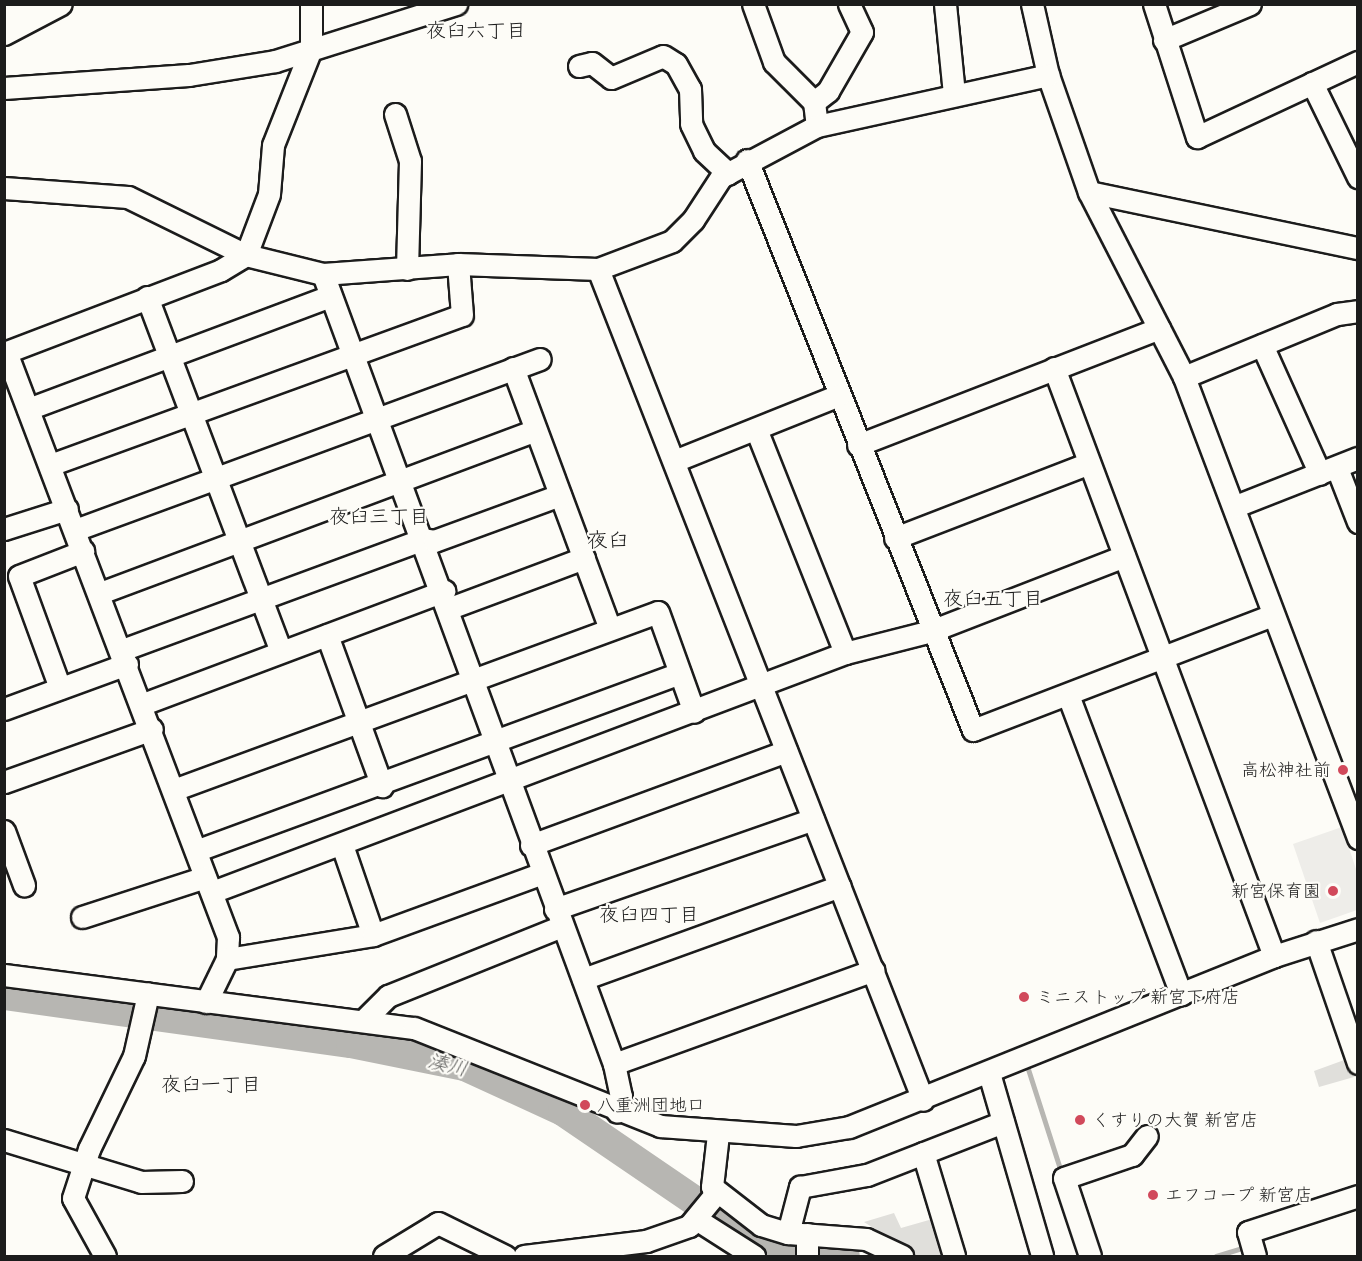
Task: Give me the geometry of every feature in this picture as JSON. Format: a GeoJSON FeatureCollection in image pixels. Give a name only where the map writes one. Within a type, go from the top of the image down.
{"type":"FeatureCollection","features":[{"type":"Feature","properties":{"kind":"main road"},"geometry":{"type":"LineString","coordinates":[[4,11],[23,4]]}},
{"type":"Feature","properties":{"kind":"street"},"geometry":{"type":"LineString","coordinates":[[4,34],[61,4]]}},
{"type":"Feature","properties":{"kind":"street"},"geometry":{"type":"LineString","coordinates":[[206,1002],[227,959],[228,937],[176,789],[5,353],[246,255],[269,194],[273,145],[311,49],[311,4]]}},
{"type":"Feature","properties":{"kind":"street"},"geometry":{"type":"LineString","coordinates":[[4,88],[189,75],[311,49],[456,4]]}},
{"type":"Feature","properties":{"kind":"street"},"geometry":{"type":"LineString","coordinates":[[753,4],[774,62],[814,102],[817,126]]}},
{"type":"Feature","properties":{"kind":"street"},"geometry":{"type":"LineString","coordinates":[[814,102],[828,91],[862,32],[849,4]]}},
{"type":"Feature","properties":{"kind":"street"},"geometry":{"type":"LineString","coordinates":[[945,4],[954,94]]}},
{"type":"Feature","properties":{"kind":"street"},"geometry":{"type":"LineString","coordinates":[[1032,4],[1048,75],[1089,192],[1184,377],[1236,506],[1273,615],[1351,800],[1358,838]]}},
{"type":"Feature","properties":{"kind":"street"},"geometry":{"type":"LineString","coordinates":[[1154,4],[1197,137],[1358,62]]}},
{"type":"Feature","properties":{"kind":"street"},"geometry":{"type":"LineString","coordinates":[[1164,40],[1250,4]]}},
{"type":"Feature","properties":{"kind":"street"},"geometry":{"type":"LineString","coordinates":[[579,66],[592,63],[611,78],[663,56],[676,64],[690,89],[691,124],[699,142],[728,172]]}},
{"type":"Feature","properties":{"kind":"street"},"geometry":{"type":"LineString","coordinates":[[4,188],[128,197],[246,255],[323,273],[458,264],[598,269],[672,241],[728,172],[747,160],[817,126],[1048,75]]}},
{"type":"Feature","properties":{"kind":"street"},"geometry":{"type":"LineString","coordinates":[[1312,83],[1358,177]]}},
{"type":"Feature","properties":{"kind":"street"},"geometry":{"type":"LineString","coordinates":[[395,114],[410,161],[407,269]]}},
{"type":"Feature","properties":{"kind":"street"},"geometry":{"type":"LineString","coordinates":[[747,160],[931,631],[973,730],[1273,615]]}},
{"type":"Feature","properties":{"kind":"street"},"geometry":{"type":"LineString","coordinates":[[1089,192],[1358,248]]}},
{"type":"Feature","properties":{"kind":"street"},"geometry":{"type":"LineString","coordinates":[[50,465],[352,351],[462,315],[458,264]]}},
{"type":"Feature","properties":{"kind":"street"},"geometry":{"type":"LineString","coordinates":[[598,269],[923,1100]]}},
{"type":"Feature","properties":{"kind":"street"},"geometry":{"type":"LineString","coordinates":[[323,273],[447,600],[498,741],[531,845],[614,1064],[621,1096],[617,1112]]}},
{"type":"Feature","properties":{"kind":"street"},"geometry":{"type":"LineString","coordinates":[[28,409],[332,296]]}},
{"type":"Feature","properties":{"kind":"street"},"geometry":{"type":"LineString","coordinates":[[147,297],[281,652]]}},
{"type":"Feature","properties":{"kind":"street"},"geometry":{"type":"LineString","coordinates":[[1184,377],[1262,345],[1358,311]]}},
{"type":"Feature","properties":{"kind":"street"},"geometry":{"type":"LineString","coordinates":[[858,445],[1159,328]]}},
{"type":"Feature","properties":{"kind":"street"},"geometry":{"type":"LineString","coordinates":[[1262,345],[1328,471],[1358,522]]}},
{"type":"Feature","properties":{"kind":"street"},"geometry":{"type":"LineString","coordinates":[[75,530],[538,359]]}},
{"type":"Feature","properties":{"kind":"street"},"geometry":{"type":"LineString","coordinates":[[513,368],[610,629]]}},
{"type":"Feature","properties":{"kind":"street"},"geometry":{"type":"LineString","coordinates":[[1054,368],[1274,956]]}},
{"type":"Feature","properties":{"kind":"street"},"geometry":{"type":"LineString","coordinates":[[674,461],[839,395]]}},
{"type":"Feature","properties":{"kind":"street"},"geometry":{"type":"LineString","coordinates":[[756,429],[844,653]]}},
{"type":"Feature","properties":{"kind":"street"},"geometry":{"type":"LineString","coordinates":[[100,593],[536,430]]}},
{"type":"Feature","properties":{"kind":"street"},"geometry":{"type":"LineString","coordinates":[[1236,506],[1358,458]]}},
{"type":"Feature","properties":{"kind":"street"},"geometry":{"type":"LineString","coordinates":[[895,538],[1089,463]]}},
{"type":"Feature","properties":{"kind":"street"},"geometry":{"type":"LineString","coordinates":[[4,709],[60,688],[261,598],[423,539],[434,541],[560,495]]}},
{"type":"Feature","properties":{"kind":"street"},"geometry":{"type":"LineString","coordinates":[[4,529],[67,509]]}},
{"type":"Feature","properties":{"kind":"street"},"geometry":{"type":"LineString","coordinates":[[60,688],[19,576],[83,551]]}},
{"type":"Feature","properties":{"kind":"street"},"geometry":{"type":"LineString","coordinates":[[82,917],[209,885],[342,845],[844,653],[931,631],[1124,556]]}},
{"type":"Feature","properties":{"kind":"street"},"geometry":{"type":"LineString","coordinates":[[143,704],[327,635],[584,558]]}},
{"type":"Feature","properties":{"kind":"street"},"geometry":{"type":"LineString","coordinates":[[176,789],[658,612],[694,712]]}},
{"type":"Feature","properties":{"kind":"street"},"geometry":{"type":"LineString","coordinates":[[327,635],[382,786]]}},
{"type":"Feature","properties":{"kind":"street"},"geometry":{"type":"LineString","coordinates":[[198,850],[382,786],[680,674]]}},
{"type":"Feature","properties":{"kind":"street"},"geometry":{"type":"LineString","coordinates":[[1068,695],[1181,994]]}},
{"type":"Feature","properties":{"kind":"street"},"geometry":{"type":"LineString","coordinates":[[4,782],[152,729]]}},
{"type":"Feature","properties":{"kind":"street"},"geometry":{"type":"LineString","coordinates":[[531,845],[786,751]]}},
{"type":"Feature","properties":{"kind":"street"},"geometry":{"type":"LineString","coordinates":[[365,1019],[388,996],[559,917],[813,819]]}},
{"type":"Feature","properties":{"kind":"street"},"geometry":{"type":"LineString","coordinates":[[4,831],[24,885]]}},
{"type":"Feature","properties":{"kind":"street"},"geometry":{"type":"LineString","coordinates":[[342,845],[374,935]]}},
{"type":"Feature","properties":{"kind":"street"},"geometry":{"type":"LineString","coordinates":[[227,959],[374,935],[542,873]]}},
{"type":"Feature","properties":{"kind":"street"},"geometry":{"type":"LineString","coordinates":[[583,979],[840,886]]}},
{"type":"Feature","properties":{"kind":"street"},"geometry":{"type":"LineString","coordinates":[[5,970],[206,1002],[365,1019],[461,1043],[617,1112],[660,1126],[718,1134],[796,1136],[849,1127],[923,1100],[1274,956],[1358,929]]}},
{"type":"Feature","properties":{"kind":"street"},"geometry":{"type":"LineString","coordinates":[[1316,941],[1358,1063]]}},
{"type":"Feature","properties":{"kind":"street"},"geometry":{"type":"LineString","coordinates":[[614,1064],[874,970]]}},
{"type":"Feature","properties":{"kind":"street"},"geometry":{"type":"LineString","coordinates":[[105,1257],[73,1198],[84,1165],[134,1056],[148,994]]}},
{"type":"Feature","properties":{"kind":"street"},"geometry":{"type":"LineString","coordinates":[[989,1073],[1042,1257]]}},
{"type":"Feature","properties":{"kind":"street"},"geometry":{"type":"LineString","coordinates":[[807,1257],[797,1234],[800,1187],[867,1175],[1003,1122]]}},
{"type":"Feature","properties":{"kind":"street"},"geometry":{"type":"LineString","coordinates":[[524,1257],[646,1241],[706,1206],[718,1134]]}},
{"type":"Feature","properties":{"kind":"street"},"geometry":{"type":"LineString","coordinates":[[1090,1257],[1065,1178],[1132,1155],[1147,1136]]}},
{"type":"Feature","properties":{"kind":"street"},"geometry":{"type":"LineString","coordinates":[[4,1140],[141,1182],[182,1181]]}},
{"type":"Feature","properties":{"kind":"street"},"geometry":{"type":"LineString","coordinates":[[923,1153],[954,1257]]}},
{"type":"Feature","properties":{"kind":"street"},"geometry":{"type":"LineString","coordinates":[[1255,1257],[1248,1232],[1358,1196]]}},
{"type":"Feature","properties":{"kind":"street"},"geometry":{"type":"LineString","coordinates":[[706,1206],[761,1225],[797,1234],[866,1239],[902,1257]]}},
{"type":"Feature","properties":{"kind":"street"},"geometry":{"type":"LineString","coordinates":[[706,1206],[754,1257]]}},
{"type":"Feature","properties":{"kind":"street"},"geometry":{"type":"LineString","coordinates":[[384,1257],[438,1223],[505,1257]]}},
{"type":"Feature","properties":{"kind":"shaded area","name":"新宮保育園"},"geometry":{"type":"Polygon","coordinates":[[[1342,827],[1357,872],[1357,910],[1320,923],[1293,844],[1342,827]]]}},
{"type":"Feature","properties":{"kind":"shaded area"},"geometry":{"type":"Polygon","coordinates":[[[1347,1059],[1354,1077],[1319,1087],[1314,1071],[1347,1059]]]}},
{"type":"Feature","properties":{"kind":"shaded area"},"geometry":{"type":"Polygon","coordinates":[[[894,1213],[901,1228],[936,1218],[949,1256],[917,1256],[864,1222],[894,1213]]]}},
{"type":"Feature","properties":{"kind":"waterway","name":"湊川"},"geometry":{"type":"LineString","coordinates":[[4,995],[351,1043],[465,1066],[563,1111],[767,1250],[845,1256]]}},
{"type":"Feature","properties":{"kind":"waterway"},"geometry":{"type":"LineString","coordinates":[[1028,1069],[1062,1175]]}},
{"type":"Feature","properties":{"kind":"waterway"},"geometry":{"type":"LineString","coordinates":[[1216,1256],[1246,1247]]}},
{"type":"Feature","properties":{"kind":"place","name":"高松神社前"},"geometry":{"type":"Point","coordinates":[1343,770]}},
{"type":"Feature","properties":{"kind":"place","name":"新宮保育園"},"geometry":{"type":"Point","coordinates":[1333,891]}},
{"type":"Feature","properties":{"kind":"place","name":"ミニストップ 新宮下府店"},"geometry":{"type":"Point","coordinates":[1024,997]}},
{"type":"Feature","properties":{"kind":"place","name":"八重洲団地口"},"geometry":{"type":"Point","coordinates":[585,1105]}},
{"type":"Feature","properties":{"kind":"place","name":"くすりの大賀 新宮店"},"geometry":{"type":"Point","coordinates":[1080,1120]}},
{"type":"Feature","properties":{"kind":"place","name":"エフコープ 新宮店"},"geometry":{"type":"Point","coordinates":[1153,1195]}},
{"type":"Feature","properties":{"kind":"district","name":"夜臼六丁目"},"geometry":{"type":"Point","coordinates":[476,29]}},
{"type":"Feature","properties":{"kind":"district","name":"夜臼三丁目"},"geometry":{"type":"Point","coordinates":[379,515]}},
{"type":"Feature","properties":{"kind":"district","name":"夜臼"},"geometry":{"type":"Point","coordinates":[608,540]}},
{"type":"Feature","properties":{"kind":"district","name":"夜臼五丁目"},"geometry":{"type":"Point","coordinates":[993,597]}},
{"type":"Feature","properties":{"kind":"district","name":"夜臼四丁目"},"geometry":{"type":"Point","coordinates":[649,913]}},
{"type":"Feature","properties":{"kind":"district","name":"夜臼一丁目"},"geometry":{"type":"Point","coordinates":[211,1083]}}]}
